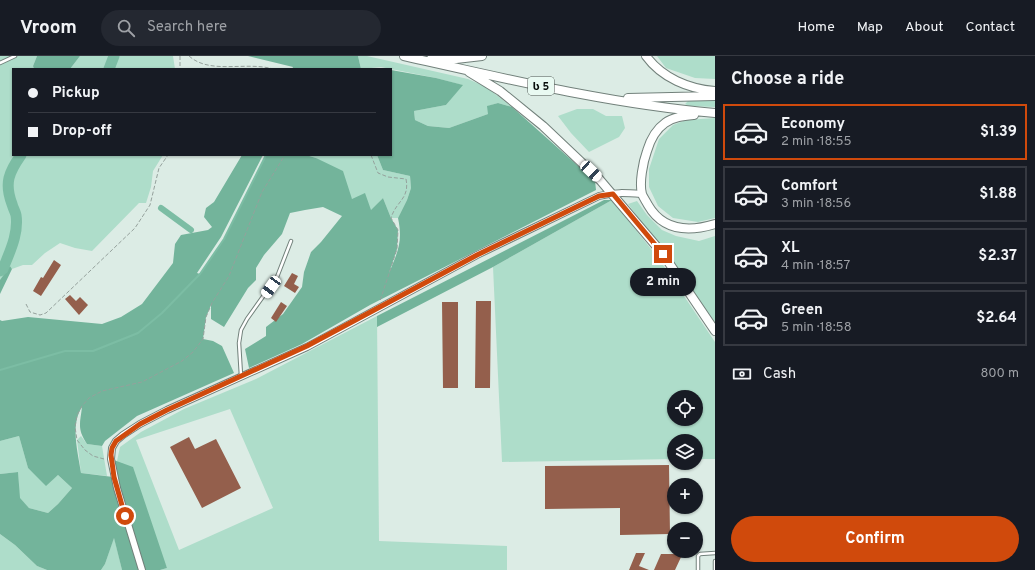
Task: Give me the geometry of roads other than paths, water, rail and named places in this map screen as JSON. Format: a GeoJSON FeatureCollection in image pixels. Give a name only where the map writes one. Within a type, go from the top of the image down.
{"type":"FeatureCollection","features":[{"type":"Feature","properties":{"kind":"highway","name":"ს 5"},"geometry":{"type":"LineString","coordinates":[[404,56],[517,82],[669,109],[715,114]]}},
{"type":"Feature","properties":{"kind":"highway"},"geometry":{"type":"LineString","coordinates":[[416,59],[456,59],[482,56]]}},
{"type":"Feature","properties":{"kind":"highway"},"geometry":{"type":"LineString","coordinates":[[646,56],[654,66],[675,81],[715,92]]}},
{"type":"Feature","properties":{"kind":"highway"},"geometry":{"type":"LineString","coordinates":[[469,72],[500,91],[543,126],[600,180],[663,254],[715,331]]}},
{"type":"Feature","properties":{"kind":"highway","name":"ს 5"},"geometry":{"type":"LineString","coordinates":[[613,99],[715,96]]}},
{"type":"Feature","properties":{"kind":"highway"},"geometry":{"type":"LineString","coordinates":[[715,114],[681,116],[666,122],[659,129],[650,142],[644,161],[642,194],[652,212],[665,223],[686,229],[701,228],[715,224]]}},
{"type":"Feature","properties":{"kind":"street"},"geometry":{"type":"LineString","coordinates":[[599,196],[602,188],[600,180]]}},
{"type":"Feature","properties":{"kind":"street"},"geometry":{"type":"LineString","coordinates":[[142,570],[117,488],[111,459],[112,448],[116,441],[140,424],[307,346],[477,255],[599,196],[613,194],[642,194]]}},
{"type":"Feature","properties":{"kind":"lane"},"geometry":{"type":"LineString","coordinates":[[0,64],[15,56]]}},
{"type":"Feature","properties":{"kind":"lane"},"geometry":{"type":"LineString","coordinates":[[241,376],[239,343],[241,330],[247,319],[277,277],[290,241]]}},
{"type":"Feature","properties":{"kind":"lane"},"geometry":{"type":"LineString","coordinates":[[698,570],[698,556],[700,554],[715,552]]}},
{"type":"Feature","properties":{"kind":"lane"},"geometry":{"type":"LineString","coordinates":[[715,561],[715,570]]}},
{"type":"Feature","properties":{"kind":"waterway"},"geometry":{"type":"LineString","coordinates":[[109,68],[114,56]]}},
{"type":"Feature","properties":{"kind":"waterway"},"geometry":{"type":"LineString","coordinates":[[0,271],[3,269],[15,236],[17,222],[8,190],[8,184],[13,167],[20,156]]}},
{"type":"Feature","properties":{"kind":"waterway"},"geometry":{"type":"LineString","coordinates":[[0,370],[65,351],[93,351],[138,333],[162,313],[200,274],[224,239],[266,156]]}},
{"type":"Feature","properties":{"kind":"waterway"},"geometry":{"type":"LineString","coordinates":[[161,208],[191,230]]}}]}
